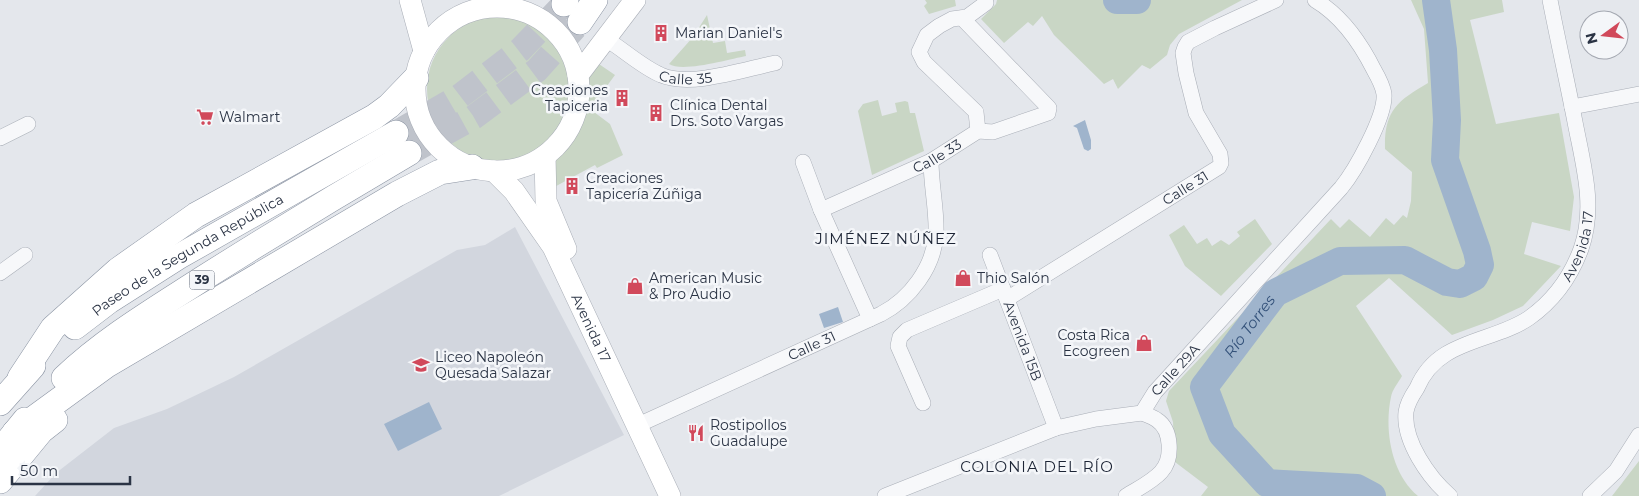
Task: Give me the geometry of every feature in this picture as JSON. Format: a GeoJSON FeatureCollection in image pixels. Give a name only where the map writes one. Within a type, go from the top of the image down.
{"type":"FeatureCollection","features":[{"type":"Feature","properties":{"kind":"highway"},"geometry":{"type":"LineString","coordinates":[[580,22],[595,0]]}},
{"type":"Feature","properties":{"kind":"highway"},"geometry":{"type":"LineString","coordinates":[[20,378],[53,328],[118,270],[196,215],[374,117],[389,106],[416,78]]}},
{"type":"Feature","properties":{"kind":"highway","name":"Paseo de la Segunda República"},"geometry":{"type":"LineString","coordinates":[[0,451],[65,377],[133,323],[302,216],[402,143],[178,257],[109,300],[66,335],[20,378],[1,402]]}},
{"type":"Feature","properties":{"kind":"highway"},"geometry":{"type":"LineString","coordinates":[[16,432],[107,365],[406,190],[440,172],[483,169]]}},
{"type":"Feature","properties":{"kind":"highway"},"geometry":{"type":"LineString","coordinates":[[0,481],[41,431],[166,329]]}},
{"type":"Feature","properties":{"kind":"main road"},"geometry":{"type":"LineString","coordinates":[[410,0],[424,51]]}},
{"type":"Feature","properties":{"kind":"main road"},"geometry":{"type":"LineString","coordinates":[[470,0],[495,6]]}},
{"type":"Feature","properties":{"kind":"main road"},"geometry":{"type":"LineString","coordinates":[[578,75],[635,0]]}},
{"type":"Feature","properties":{"kind":"main road"},"geometry":{"type":"LineString","coordinates":[[528,5],[543,21],[556,31],[566,44],[578,75],[579,98],[573,120],[562,140],[545,156],[521,168],[483,169],[447,154],[428,133],[417,106],[416,78],[424,51],[438,31],[455,18],[474,10],[495,6],[528,5]]}},
{"type":"Feature","properties":{"kind":"main road","name":"Avenida 17"},"geometry":{"type":"LineString","coordinates":[[545,156],[545,193],[550,213],[642,423]]}},
{"type":"Feature","properties":{"kind":"main road","name":"Avenida 17"},"geometry":{"type":"LineString","coordinates":[[483,169],[514,192],[553,247],[642,423],[676,495]]}},
{"type":"Feature","properties":{"kind":"street","name":"Calle 31"},"geometry":{"type":"LineString","coordinates":[[1005,294],[1219,167],[1221,163],[1220,154],[1199,119],[1191,95],[1183,53],[1185,47],[1188,42],[1275,0]]}},
{"type":"Feature","properties":{"kind":"street","name":"Calle 29A"},"geometry":{"type":"LineString","coordinates":[[1142,414],[1155,392],[1351,176],[1359,164],[1384,101],[1384,93],[1365,52],[1353,34],[1314,0]]}},
{"type":"Feature","properties":{"kind":"street","name":"Avenida 17"},"geometry":{"type":"LineString","coordinates":[[1450,496],[1437,484],[1418,458],[1412,443],[1406,411],[1422,377],[1435,362],[1458,348],[1509,329],[1530,318],[1551,298],[1570,273],[1585,235],[1588,214],[1588,190],[1550,0]]}},
{"type":"Feature","properties":{"kind":"street"},"geometry":{"type":"LineString","coordinates":[[978,131],[976,112],[924,62],[919,52],[927,35],[939,26],[952,19],[970,16],[986,3]]}},
{"type":"Feature","properties":{"kind":"street","name":"Calle 33"},"geometry":{"type":"LineString","coordinates":[[820,210],[931,161],[978,131],[993,132],[1048,113],[1049,108],[962,18]]}},
{"type":"Feature","properties":{"kind":"street","name":"Calle 35"},"geometry":{"type":"LineString","coordinates":[[606,39],[660,74],[679,79],[709,76],[775,63]]}},
{"type":"Feature","properties":{"kind":"street"},"geometry":{"type":"LineString","coordinates":[[1572,107],[1639,94]]}},
{"type":"Feature","properties":{"kind":"street"},"geometry":{"type":"LineString","coordinates":[[0,138],[28,124]]}},
{"type":"Feature","properties":{"kind":"street","name":"Calle 31"},"geometry":{"type":"LineString","coordinates":[[642,423],[870,319],[892,308],[911,291],[918,281],[934,246],[936,221],[931,161]]}},
{"type":"Feature","properties":{"kind":"street"},"geometry":{"type":"LineString","coordinates":[[803,162],[820,210],[870,319]]}},
{"type":"Feature","properties":{"kind":"street"},"geometry":{"type":"LineString","coordinates":[[0,273],[25,255]]}},
{"type":"Feature","properties":{"kind":"street","name":"Avenida 15B"},"geometry":{"type":"LineString","coordinates":[[990,255],[1056,428]]}},
{"type":"Feature","properties":{"kind":"street"},"geometry":{"type":"LineString","coordinates":[[923,403],[898,346],[900,338],[904,334],[1005,294]]}},
{"type":"Feature","properties":{"kind":"street"},"geometry":{"type":"LineString","coordinates":[[892,308],[904,334]]}},
{"type":"Feature","properties":{"kind":"street"},"geometry":{"type":"LineString","coordinates":[[886,496],[1056,428],[1096,419],[1142,414],[1157,420],[1165,430],[1169,446],[1168,462],[1161,473],[1126,496]]}},
{"type":"Feature","properties":{"kind":"street"},"geometry":{"type":"LineString","coordinates":[[1594,493],[1616,471],[1639,435]]}},
{"type":"Feature","properties":{"kind":"shaded area","name":"Liceo Napoleón Quesada Salazar"},"geometry":{"type":"Polygon","coordinates":[[[515,227],[624,435],[499,496],[35,496],[56,473],[114,428],[167,409],[234,377],[457,250],[485,245],[515,227]]]}},
{"type":"Feature","properties":{"kind":"green space"},"geometry":{"type":"Polygon","coordinates":[[[925,0],[955,0],[956,6],[929,14],[924,6],[927,3],[925,0]]]}},
{"type":"Feature","properties":{"kind":"green space"},"geometry":{"type":"Polygon","coordinates":[[[997,0],[1242,0],[1179,34],[1170,45],[1167,55],[1150,69],[1142,65],[1118,89],[1113,79],[1104,84],[1054,35],[1042,16],[1033,26],[1028,22],[1004,43],[981,19],[996,4],[997,0]]]}},
{"type":"Feature","properties":{"kind":"green space"},"geometry":{"type":"Polygon","coordinates":[[[1411,0],[1502,0],[1504,12],[1470,20],[1496,124],[1559,113],[1574,197],[1570,231],[1532,222],[1524,254],[1561,266],[1523,306],[1493,320],[1452,335],[1389,278],[1356,306],[1402,376],[1391,397],[1388,423],[1389,437],[1401,476],[1418,496],[1201,496],[1208,487],[1175,462],[1173,422],[1166,401],[1169,391],[1331,219],[1340,228],[1349,219],[1370,237],[1386,218],[1394,225],[1403,215],[1407,218],[1411,201],[1412,172],[1385,149],[1385,136],[1394,108],[1428,83],[1424,29],[1411,0]]]}},
{"type":"Feature","properties":{"kind":"green space"},"geometry":{"type":"Polygon","coordinates":[[[707,15],[713,43],[725,41],[727,53],[745,50],[746,56],[695,66],[684,67],[669,64],[693,37],[707,15]]]}},
{"type":"Feature","properties":{"kind":"green space"},"geometry":{"type":"Polygon","coordinates":[[[500,16],[528,22],[551,38],[567,61],[573,89],[567,117],[551,140],[528,156],[500,162],[472,156],[449,140],[433,117],[427,89],[433,61],[449,38],[472,22],[500,16]]]}},
{"type":"Feature","properties":{"kind":"green space"},"geometry":{"type":"Polygon","coordinates":[[[596,62],[615,75],[590,109],[610,124],[623,155],[597,168],[595,165],[547,191],[553,152],[572,137],[580,124],[583,109],[580,89],[581,81],[596,62]]]}},
{"type":"Feature","properties":{"kind":"green space"},"geometry":{"type":"Polygon","coordinates":[[[878,100],[882,116],[897,112],[895,103],[908,102],[910,113],[915,113],[924,151],[872,175],[858,111],[863,104],[878,100]]]}},
{"type":"Feature","properties":{"kind":"green space"},"geometry":{"type":"Polygon","coordinates":[[[1255,219],[1272,244],[1221,296],[1185,266],[1169,235],[1184,225],[1197,244],[1207,238],[1212,246],[1221,240],[1229,245],[1240,236],[1237,232],[1255,219]]]}},
{"type":"Feature","properties":{"kind":"green space"},"geometry":{"type":"Polygon","coordinates":[[[1639,461],[1639,496],[1612,496],[1639,461]]]}},
{"type":"Feature","properties":{"kind":"water"},"geometry":{"type":"Polygon","coordinates":[[[1085,120],[1091,140],[1091,149],[1088,151],[1084,149],[1077,128],[1073,126],[1085,120]]]}},
{"type":"Feature","properties":{"kind":"water"},"geometry":{"type":"Polygon","coordinates":[[[838,307],[843,322],[824,328],[819,314],[838,307]]]}},
{"type":"Feature","properties":{"kind":"water"},"geometry":{"type":"Polygon","coordinates":[[[429,402],[442,429],[398,451],[384,424],[429,402]]]}},
{"type":"Feature","properties":{"kind":"waterway","name":"Río Torres"},"geometry":{"type":"LineString","coordinates":[[1117,0],[1137,0]]}},
{"type":"Feature","properties":{"kind":"waterway","name":"Río Torres"},"geometry":{"type":"LineString","coordinates":[[1372,496],[1357,488],[1267,483],[1222,434],[1204,387],[1275,293],[1340,261],[1405,260],[1447,282],[1460,284],[1474,277],[1480,265],[1477,251],[1445,160],[1447,120],[1443,50],[1436,0]]}},
{"type":"Feature","properties":{"kind":"tunnel"},"geometry":{"type":"LineString","coordinates":[[396,133],[460,96],[520,50],[564,4]]}},
{"type":"Feature","properties":{"kind":"tunnel"},"geometry":{"type":"LineString","coordinates":[[409,153],[474,117],[537,70],[580,22]]}},
{"type":"Feature","properties":{"kind":"place","name":"Marian Daniel's"},"geometry":{"type":"Point","coordinates":[661,33]}},
{"type":"Feature","properties":{"kind":"place","name":"Creaciones Tapiceria"},"geometry":{"type":"Point","coordinates":[622,98]}},
{"type":"Feature","properties":{"kind":"place","name":"Clínica Dental Drs. Soto Vargas"},"geometry":{"type":"Point","coordinates":[656,113]}},
{"type":"Feature","properties":{"kind":"place","name":"Walmart"},"geometry":{"type":"Point","coordinates":[205,117]}},
{"type":"Feature","properties":{"kind":"place","name":"Creaciones Tapicería Zúñiga"},"geometry":{"type":"Point","coordinates":[572,186]}},
{"type":"Feature","properties":{"kind":"place","name":"Thio Salón"},"geometry":{"type":"Point","coordinates":[963,278]}},
{"type":"Feature","properties":{"kind":"place","name":"American Music & Pro Audio"},"geometry":{"type":"Point","coordinates":[635,286]}},
{"type":"Feature","properties":{"kind":"place","name":"Costa Rica Ecogreen"},"geometry":{"type":"Point","coordinates":[1144,343]}},
{"type":"Feature","properties":{"kind":"place","name":"Liceo Napoleón Quesada Salazar"},"geometry":{"type":"Point","coordinates":[421,365]}},
{"type":"Feature","properties":{"kind":"place","name":"Rostipollos Guadalupe"},"geometry":{"type":"Point","coordinates":[696,433]}},
{"type":"Feature","properties":{"kind":"district","name":"JIMÉNEZ NÚÑEZ"},"geometry":{"type":"Point","coordinates":[886,239]}},
{"type":"Feature","properties":{"kind":"district","name":"COLONIA DEL RÍO"},"geometry":{"type":"Point","coordinates":[1037,467]}}]}
